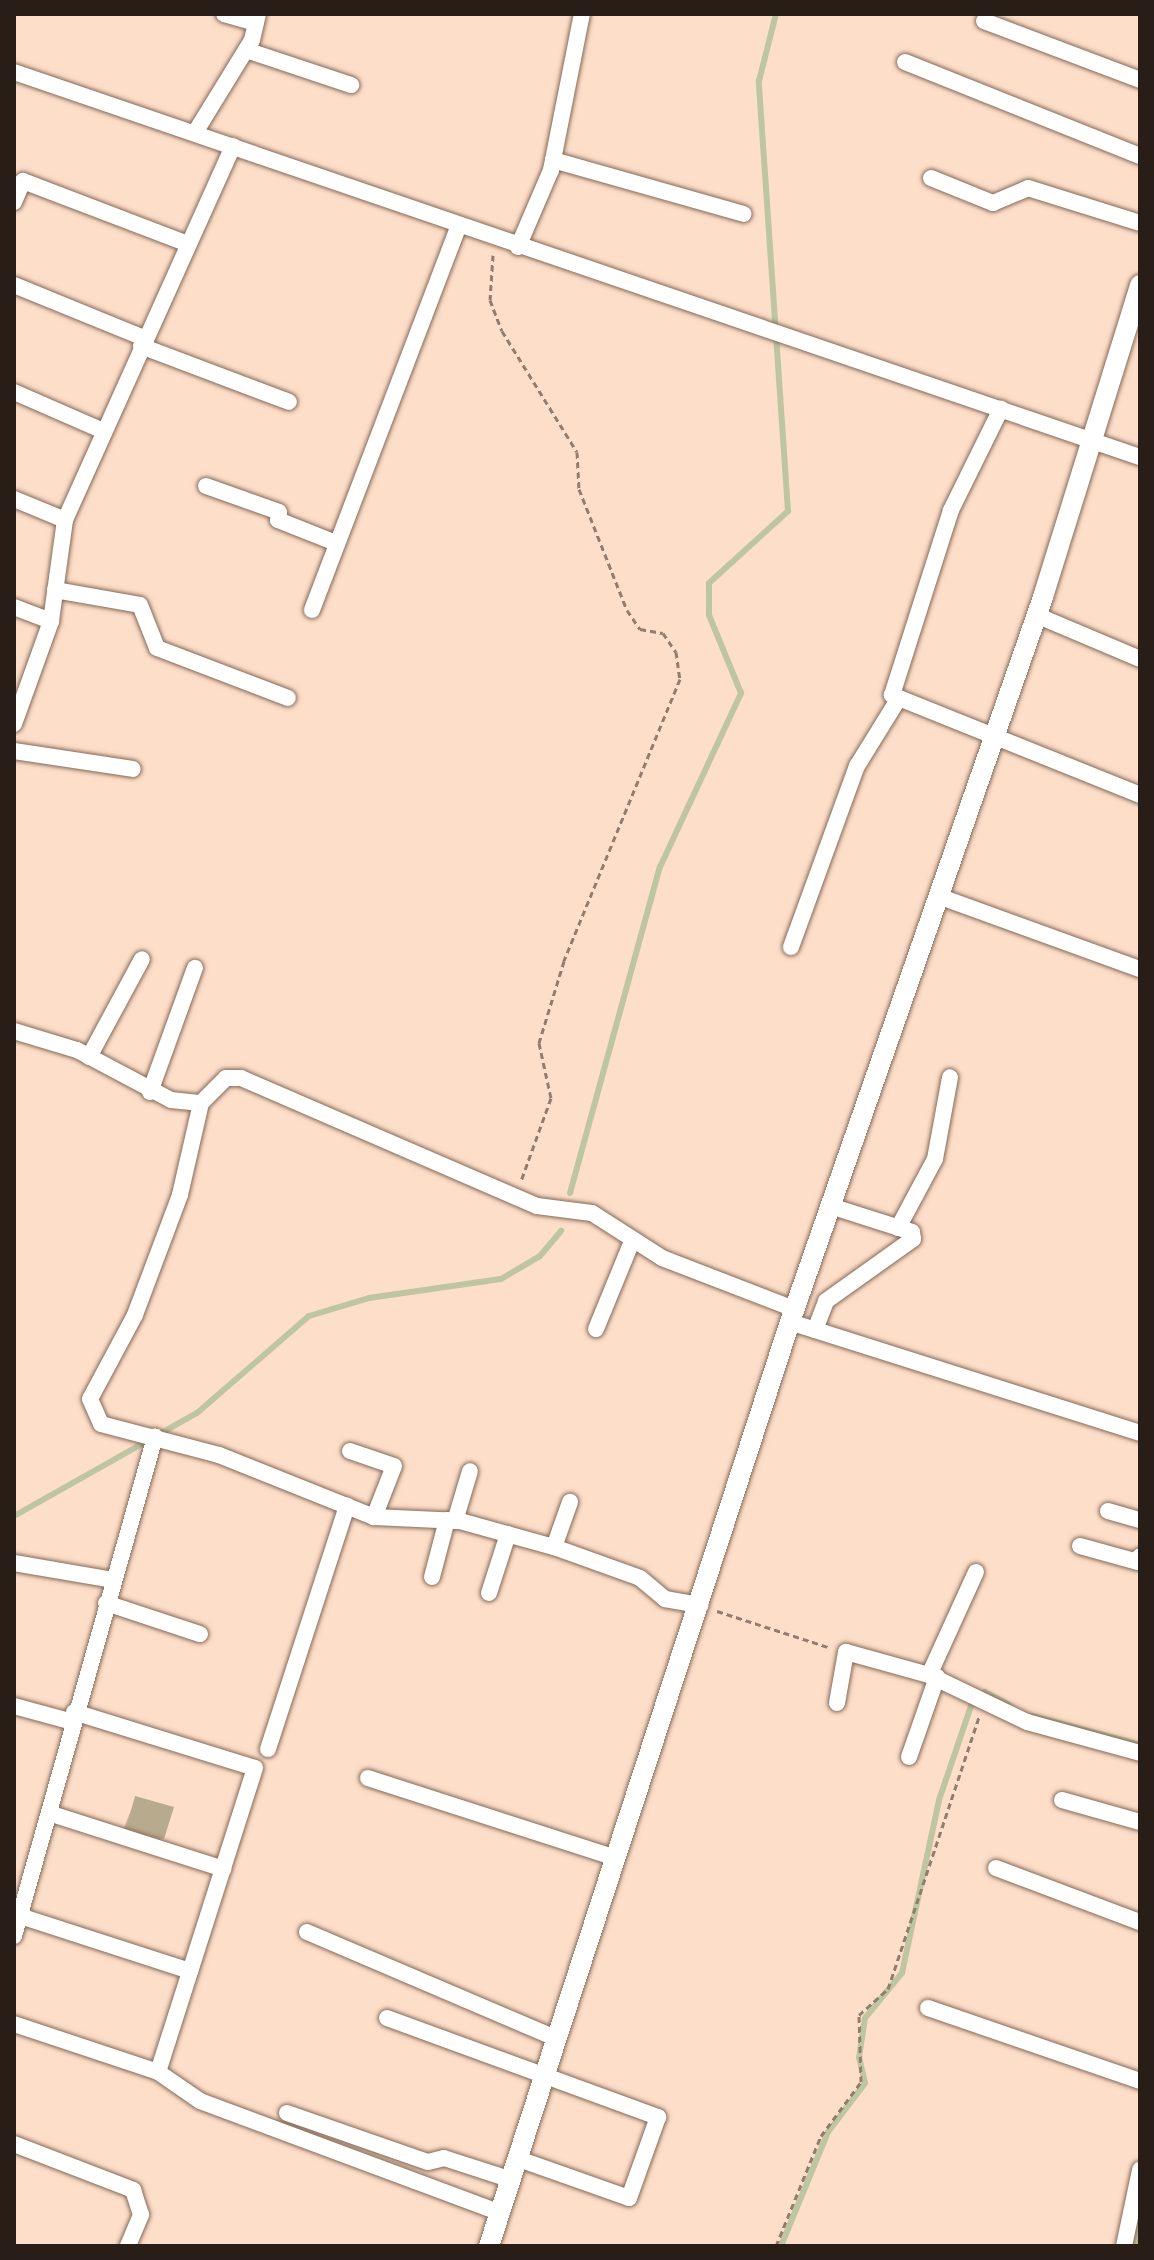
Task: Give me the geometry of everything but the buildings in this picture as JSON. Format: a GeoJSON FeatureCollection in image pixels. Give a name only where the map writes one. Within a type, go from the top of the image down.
{"type":"FeatureCollection","features":[{"type":"Feature","properties":{"kind":"street"},"geometry":{"type":"LineString","coordinates":[[196,131],[246,50],[257,19],[224,14]]}},
{"type":"Feature","properties":{"kind":"street"},"geometry":{"type":"LineString","coordinates":[[518,247],[553,160],[582,14]]}},
{"type":"Feature","properties":{"kind":"street"},"geometry":{"type":"LineString","coordinates":[[984,21],[1140,80]]}},
{"type":"Feature","properties":{"kind":"street"},"geometry":{"type":"LineString","coordinates":[[246,50],[351,85]]}},
{"type":"Feature","properties":{"kind":"street"},"geometry":{"type":"LineString","coordinates":[[905,62],[1140,156]]}},
{"type":"Feature","properties":{"kind":"street"},"geometry":{"type":"LineString","coordinates":[[14,72],[196,131],[494,240],[1140,457]]}},
{"type":"Feature","properties":{"kind":"street"},"geometry":{"type":"LineString","coordinates":[[15,715],[51,621],[65,520],[101,430],[233,146]]}},
{"type":"Feature","properties":{"kind":"street"},"geometry":{"type":"LineString","coordinates":[[553,160],[744,214]]}},
{"type":"Feature","properties":{"kind":"street"},"geometry":{"type":"LineString","coordinates":[[931,178],[993,203],[1028,188],[1140,223]]}},
{"type":"Feature","properties":{"kind":"street"},"geometry":{"type":"LineString","coordinates":[[14,202],[23,181],[188,244]]}},
{"type":"Feature","properties":{"kind":"street"},"geometry":{"type":"LineString","coordinates":[[312,610],[459,225]]}},
{"type":"Feature","properties":{"kind":"street"},"geometry":{"type":"LineString","coordinates":[[14,285],[289,402]]}},
{"type":"Feature","properties":{"kind":"street"},"geometry":{"type":"LineString","coordinates":[[489,2246],[613,1857],[700,1605],[792,1316],[1036,615],[1140,285]]}},
{"type":"Feature","properties":{"kind":"street"},"geometry":{"type":"LineString","coordinates":[[14,392],[101,430]]}},
{"type":"Feature","properties":{"kind":"street"},"geometry":{"type":"LineString","coordinates":[[1001,409],[951,510],[892,695],[1140,795]]}},
{"type":"Feature","properties":{"kind":"street"},"geometry":{"type":"LineString","coordinates":[[206,486],[279,512],[278,520],[336,543]]}},
{"type":"Feature","properties":{"kind":"street"},"geometry":{"type":"LineString","coordinates":[[14,499],[65,520]]}},
{"type":"Feature","properties":{"kind":"street"},"geometry":{"type":"LineString","coordinates":[[55,590],[140,605],[157,648],[288,698]]}},
{"type":"Feature","properties":{"kind":"street"},"geometry":{"type":"LineString","coordinates":[[14,607],[51,621]]}},
{"type":"Feature","properties":{"kind":"street"},"geometry":{"type":"LineString","coordinates":[[1036,615],[1140,659]]}},
{"type":"Feature","properties":{"kind":"street"},"geometry":{"type":"LineString","coordinates":[[791,947],[857,766],[899,698]]}},
{"type":"Feature","properties":{"kind":"street"},"geometry":{"type":"LineString","coordinates":[[14,751],[133,769]]}},
{"type":"Feature","properties":{"kind":"street"},"geometry":{"type":"LineString","coordinates":[[938,896],[1140,969]]}},
{"type":"Feature","properties":{"kind":"street"},"geometry":{"type":"LineString","coordinates":[[89,1057],[142,959]]}},
{"type":"Feature","properties":{"kind":"street"},"geometry":{"type":"LineString","coordinates":[[150,1092],[195,968]]}},
{"type":"Feature","properties":{"kind":"street"},"geometry":{"type":"LineString","coordinates":[[14,1031],[89,1057],[150,1092],[201,1103]]}},
{"type":"Feature","properties":{"kind":"street"},"geometry":{"type":"LineString","coordinates":[[898,1228],[935,1159],[950,1077]]}},
{"type":"Feature","properties":{"kind":"street"},"geometry":{"type":"LineString","coordinates":[[700,1605],[665,1599],[640,1578],[554,1547],[451,1520],[374,1517],[155,1437],[101,1424],[90,1399],[135,1315],[180,1195],[201,1103],[226,1078],[241,1078],[537,1206],[592,1213],[633,1239],[815,1330],[1140,1433]]}},
{"type":"Feature","properties":{"kind":"street"},"geometry":{"type":"LineString","coordinates":[[815,1330],[826,1301],[913,1239],[898,1228],[830,1206]]}},
{"type":"Feature","properties":{"kind":"street"},"geometry":{"type":"LineString","coordinates":[[596,1329],[633,1239]]}},
{"type":"Feature","properties":{"kind":"street"},"geometry":{"type":"LineString","coordinates":[[14,1936],[52,1814],[74,1717],[155,1437]]}},
{"type":"Feature","properties":{"kind":"street"},"geometry":{"type":"LineString","coordinates":[[350,1451],[394,1466],[374,1517]]}},
{"type":"Feature","properties":{"kind":"street"},"geometry":{"type":"LineString","coordinates":[[432,1577],[470,1471]]}},
{"type":"Feature","properties":{"kind":"street"},"geometry":{"type":"LineString","coordinates":[[554,1547],[570,1502]]}},
{"type":"Feature","properties":{"kind":"street"},"geometry":{"type":"LineString","coordinates":[[268,1749],[347,1506]]}},
{"type":"Feature","properties":{"kind":"street"},"geometry":{"type":"LineString","coordinates":[[1108,1511],[1140,1520]]}},
{"type":"Feature","properties":{"kind":"street"},"geometry":{"type":"LineString","coordinates":[[489,1593],[508,1534]]}},
{"type":"Feature","properties":{"kind":"street"},"geometry":{"type":"LineString","coordinates":[[1080,1546],[1138,1562],[1140,1556]]}},
{"type":"Feature","properties":{"kind":"street"},"geometry":{"type":"LineString","coordinates":[[14,1563],[113,1580]]}},
{"type":"Feature","properties":{"kind":"street"},"geometry":{"type":"LineString","coordinates":[[909,1757],[933,1676],[976,1572]]}},
{"type":"Feature","properties":{"kind":"street"},"geometry":{"type":"LineString","coordinates":[[106,1603],[200,1634]]}},
{"type":"Feature","properties":{"kind":"street"},"geometry":{"type":"LineString","coordinates":[[837,1703],[846,1652],[933,1676],[1027,1722],[1067,1727],[1140,1753]]}},
{"type":"Feature","properties":{"kind":"street"},"geometry":{"type":"LineString","coordinates":[[15,1711],[74,1717],[255,1768],[158,2072]]}},
{"type":"Feature","properties":{"kind":"street"},"geometry":{"type":"LineString","coordinates":[[368,1778],[613,1857]]}},
{"type":"Feature","properties":{"kind":"street"},"geometry":{"type":"LineString","coordinates":[[1062,1800],[1140,1822]]}},
{"type":"Feature","properties":{"kind":"street"},"geometry":{"type":"LineString","coordinates":[[52,1814],[223,1869]]}},
{"type":"Feature","properties":{"kind":"street"},"geometry":{"type":"LineString","coordinates":[[996,1868],[1140,1922]]}},
{"type":"Feature","properties":{"kind":"street"},"geometry":{"type":"LineString","coordinates":[[20,1916],[190,1971]]}},
{"type":"Feature","properties":{"kind":"street"},"geometry":{"type":"LineString","coordinates":[[307,1932],[556,2038]]}},
{"type":"Feature","properties":{"kind":"street"},"geometry":{"type":"LineString","coordinates":[[928,2008],[1140,2081]]}},
{"type":"Feature","properties":{"kind":"street"},"geometry":{"type":"LineString","coordinates":[[387,2018],[658,2117],[629,2198],[519,2159]]}},
{"type":"Feature","properties":{"kind":"street"},"geometry":{"type":"LineString","coordinates":[[14,2024],[158,2072],[200,2101],[501,2213]]}},
{"type":"Feature","properties":{"kind":"street"},"geometry":{"type":"LineString","coordinates":[[287,2113],[428,2162],[444,2158],[512,2180]]}},
{"type":"Feature","properties":{"kind":"street"},"geometry":{"type":"LineString","coordinates":[[14,2144],[133,2190],[141,2215],[128,2246]]}},
{"type":"Feature","properties":{"kind":"street"},"geometry":{"type":"LineString","coordinates":[[1124,2246],[1140,2170]]}},
{"type":"Feature","properties":{"kind":"path"},"geometry":{"type":"LineString","coordinates":[[494,240],[490,300],[502,331],[577,452],[579,489],[627,610],[640,629],[663,633],[676,652],[680,679],[564,961],[539,1043],[551,1098],[545,1126],[514,1195]]}},
{"type":"Feature","properties":{"kind":"path"},"geometry":{"type":"LineString","coordinates":[[700,1605],[843,1652]]}},
{"type":"Feature","properties":{"kind":"path"},"geometry":{"type":"LineString","coordinates":[[776,2246],[821,2136],[861,2082],[859,2015],[888,1989],[898,1965],[917,1885],[985,1701]]}},
{"type":"Feature","properties":{"kind":"waterway"},"geometry":{"type":"LineString","coordinates":[[570,1193],[660,867],[741,693],[709,615],[709,583],[788,511],[759,81],[776,14]]}},
{"type":"Feature","properties":{"kind":"waterway"},"geometry":{"type":"LineString","coordinates":[[14,1516],[197,1413],[309,1316],[369,1298],[501,1279],[540,1256],[561,1231]]}},
{"type":"Feature","properties":{"kind":"waterway"},"geometry":{"type":"LineString","coordinates":[[781,2246],[828,2132],[865,2083],[859,2058],[865,2018],[902,1973],[939,1800],[971,1706],[985,1692],[1008,1704]]}},
{"type":"Feature","properties":{"kind":"waterway"},"geometry":{"type":"LineString","coordinates":[[1032,1716],[1140,1745]]}},
{"type":"Feature","properties":{"kind":"waterway"},"geometry":{"type":"LineString","coordinates":[[1136,2246],[1140,2210]]}}]}
